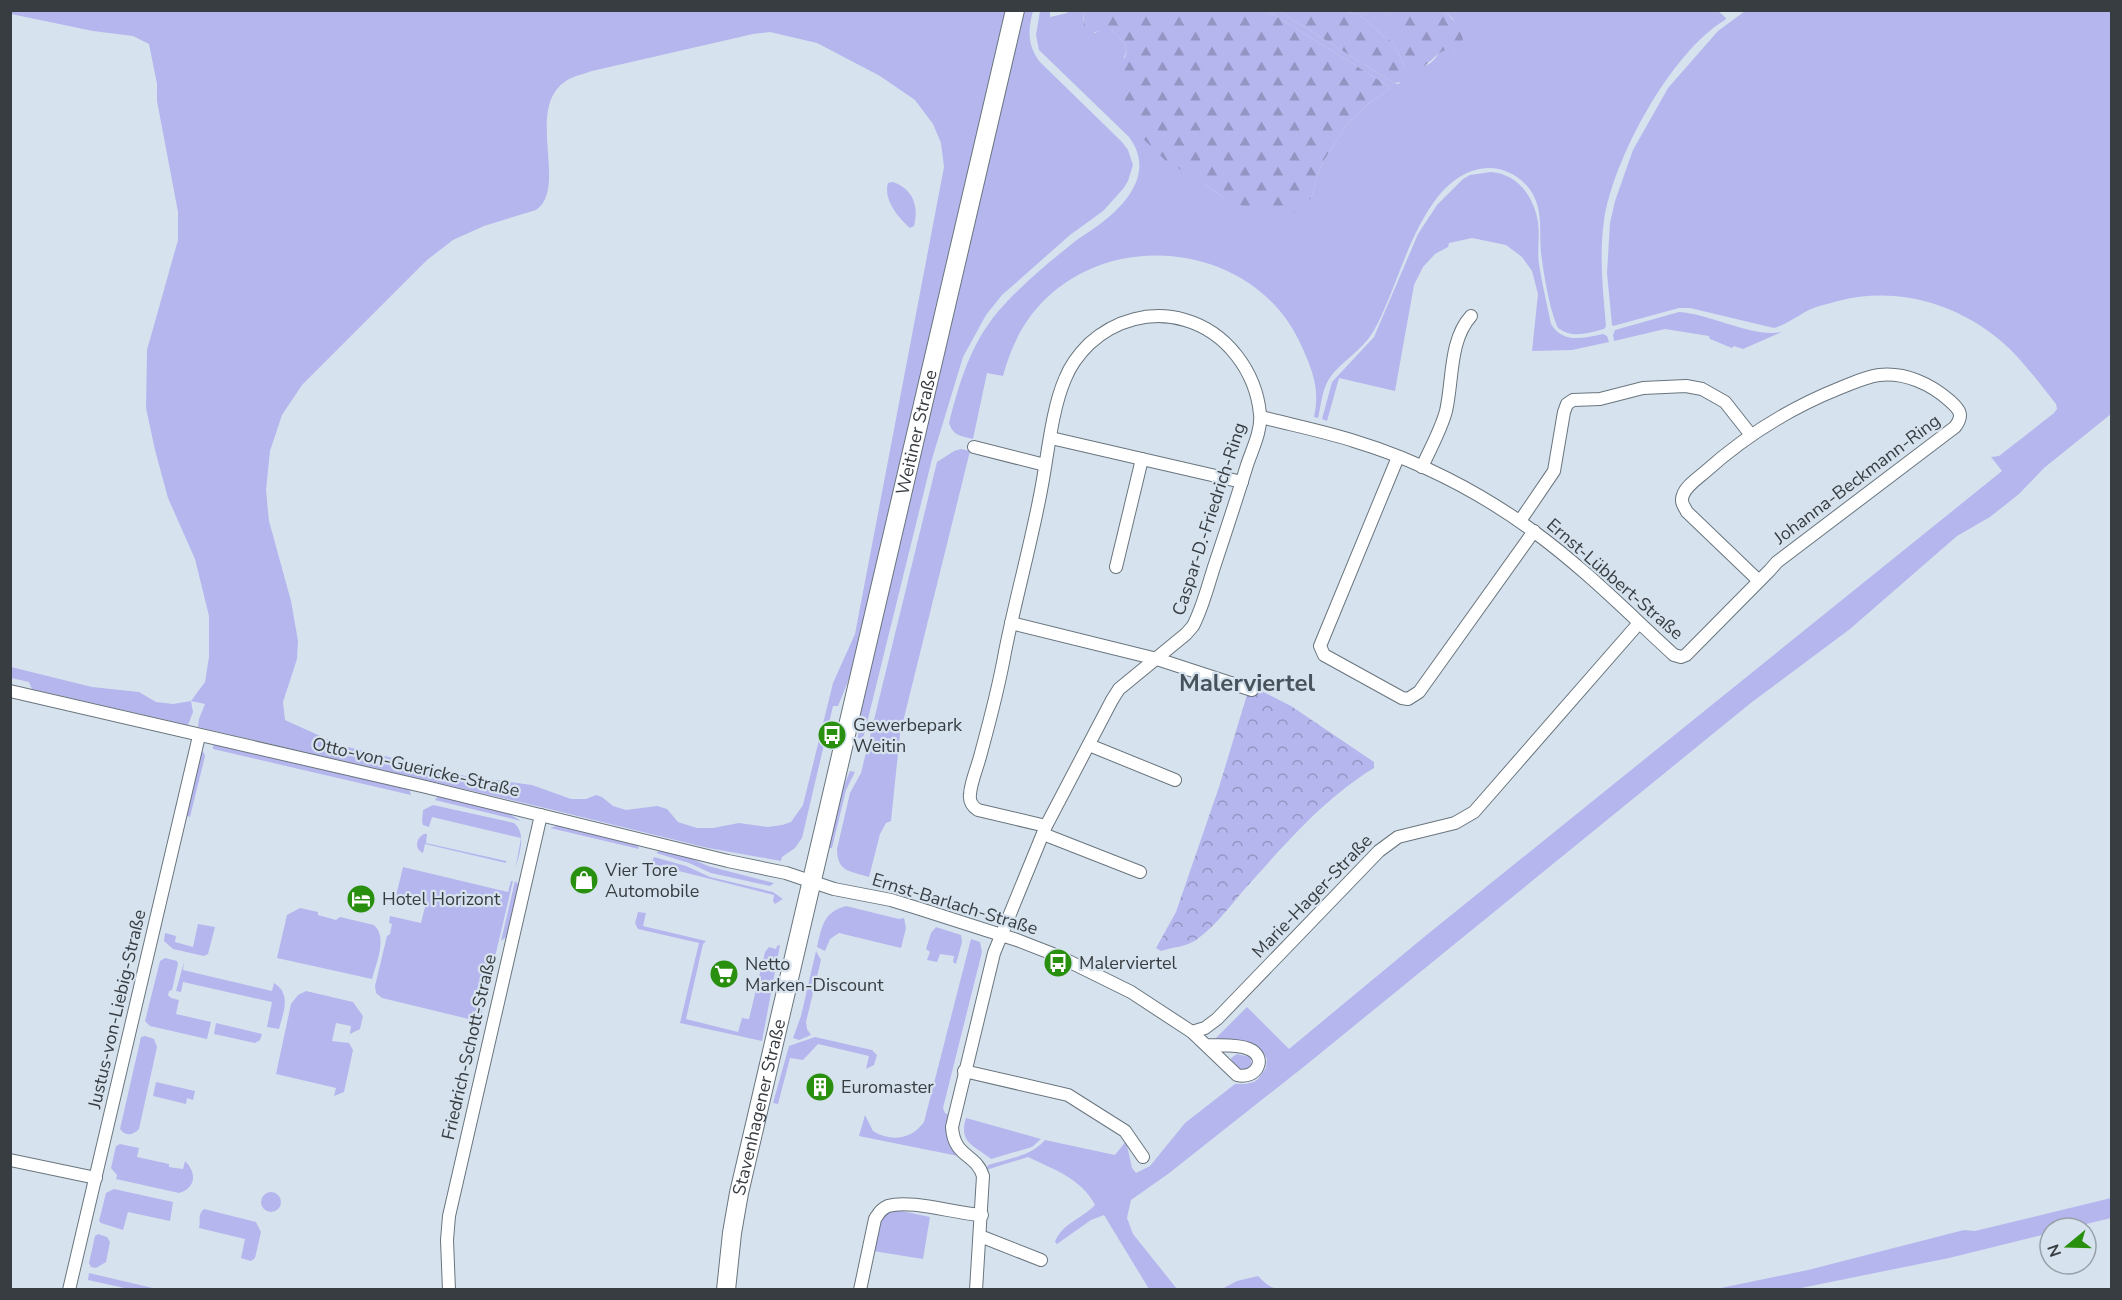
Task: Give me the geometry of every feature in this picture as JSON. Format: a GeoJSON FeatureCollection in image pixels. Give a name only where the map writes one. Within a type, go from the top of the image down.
{"type":"FeatureCollection","features":[{"type":"Feature","properties":{"kind":"main road","name":"Weitiner Straße"},"geometry":{"type":"LineString","coordinates":[[819,855],[1015,10]]}},
{"type":"Feature","properties":{"kind":"main road","name":"Stavenhagener Straße"},"geometry":{"type":"LineString","coordinates":[[726,1290],[739,1193],[819,855]]}},
{"type":"Feature","properties":{"kind":"street"},"geometry":{"type":"LineString","coordinates":[[1422,467],[1445,412],[1459,336],[1464,323],[1471,316]]}},
{"type":"Feature","properties":{"kind":"street","name":"Caspar-D.-Friedrich-Ring"},"geometry":{"type":"LineString","coordinates":[[982,1215],[982,1171],[957,1147],[953,1140],[952,1127],[994,953],[1045,830],[1112,700],[1119,689],[1186,634],[1198,617],[1261,417],[1252,382],[1244,365],[1214,333],[1196,323],[1177,318],[1139,317],[1121,323],[1104,332],[1088,345],[1074,361],[1065,380],[982,750],[970,792],[970,801],[978,810],[1045,830]]}},
{"type":"Feature","properties":{"kind":"street","name":"Johanna-Beckmann-Ring"},"geometry":{"type":"LineString","coordinates":[[1681,657],[1686,656],[1759,581],[1777,562],[1955,427],[1960,420],[1961,413],[1957,407],[1943,394],[1923,382],[1900,375],[1865,378],[1818,397],[1751,435],[1686,488],[1682,504],[1687,512],[1759,581]]}},
{"type":"Feature","properties":{"kind":"street"},"geometry":{"type":"LineString","coordinates":[[1520,521],[1554,471],[1564,412],[1567,404],[1573,400],[1600,399],[1643,388],[1669,385],[1702,388],[1725,402],[1751,435]]}},
{"type":"Feature","properties":{"kind":"street","name":"Ernst-Lübbert-Straße"},"geometry":{"type":"LineString","coordinates":[[1261,417],[1356,441],[1422,467],[1455,483],[1534,531],[1594,580],[1674,655],[1681,657]]}},
{"type":"Feature","properties":{"kind":"street"},"geometry":{"type":"LineString","coordinates":[[1051,438],[1242,482]]}},
{"type":"Feature","properties":{"kind":"street"},"geometry":{"type":"LineString","coordinates":[[974,447],[1045,465]]}},
{"type":"Feature","properties":{"kind":"street"},"geometry":{"type":"LineString","coordinates":[[1398,457],[1320,646],[1323,655],[1402,698],[1408,699],[1419,692],[1534,531]]}},
{"type":"Feature","properties":{"kind":"street"},"geometry":{"type":"LineString","coordinates":[[1116,567],[1142,459]]}},
{"type":"Feature","properties":{"kind":"street"},"geometry":{"type":"LineString","coordinates":[[1011,623],[1157,658],[1252,690]]}},
{"type":"Feature","properties":{"kind":"street","name":"Marie-Hager-Straße"},"geometry":{"type":"LineString","coordinates":[[1192,1032],[1205,1028],[1217,1019],[1379,851],[1398,837],[1455,823],[1474,812],[1640,623]]}},
{"type":"Feature","properties":{"kind":"street","name":"Otto-von-Guericke-Straße"},"geometry":{"type":"LineString","coordinates":[[10,691],[786,873],[812,882]]}},
{"type":"Feature","properties":{"kind":"street","name":"Justus-von-Liebig-Straße"},"geometry":{"type":"LineString","coordinates":[[69,1290],[199,736]]}},
{"type":"Feature","properties":{"kind":"street"},"geometry":{"type":"LineString","coordinates":[[1089,745],[1175,780]]}},
{"type":"Feature","properties":{"kind":"street","name":"Friedrich-Schott-Straße"},"geometry":{"type":"LineString","coordinates":[[449,1290],[448,1216],[541,815]]}},
{"type":"Feature","properties":{"kind":"street"},"geometry":{"type":"LineString","coordinates":[[1045,830],[1140,872]]}},
{"type":"Feature","properties":{"kind":"street","name":"Ernst-Barlach-Straße"},"geometry":{"type":"LineString","coordinates":[[812,882],[834,889],[891,900],[1001,934],[1048,952],[1131,992],[1192,1032],[1207,1045]]}},
{"type":"Feature","properties":{"kind":"street"},"geometry":{"type":"LineString","coordinates":[[964,1071],[1068,1095],[1125,1131],[1143,1157]]}},
{"type":"Feature","properties":{"kind":"street"},"geometry":{"type":"LineString","coordinates":[[10,1160],[96,1178]]}},
{"type":"Feature","properties":{"kind":"street"},"geometry":{"type":"LineString","coordinates":[[860,1290],[875,1219],[880,1211],[897,1204],[982,1215],[976,1290]]}},
{"type":"Feature","properties":{"kind":"street"},"geometry":{"type":"LineString","coordinates":[[980,1236],[1041,1260]]}},
{"type":"Feature","properties":{"kind":"green space"},"geometry":{"type":"Polygon","coordinates":[[[1717,10],[1726,18],[1725,20],[1705,35],[1665,81],[1632,139],[1619,168],[1604,221],[1602,274],[1606,326],[1604,329],[1575,334],[1558,328],[1545,281],[1539,210],[1533,195],[1520,179],[1510,173],[1488,168],[1465,174],[1445,188],[1429,209],[1373,332],[1329,379],[1323,393],[1318,418],[1314,417],[1316,389],[1302,347],[1280,311],[1251,284],[1216,266],[1177,257],[1137,257],[1098,266],[1062,285],[1032,314],[1022,328],[1003,376],[987,373],[973,439],[958,435],[953,431],[949,423],[956,397],[976,346],[990,322],[1040,270],[1107,219],[1134,188],[1138,176],[1137,150],[1129,137],[1039,50],[1036,35],[1040,11],[1050,11],[1050,17],[1069,11],[1083,11],[1083,20],[1095,33],[1103,29],[1111,29],[1125,44],[1127,50],[1124,57],[1205,184],[1225,199],[1311,198],[1321,165],[1347,124],[1390,87],[1268,11],[1279,11],[1399,84],[1406,69],[1393,42],[1360,15],[1345,11],[1389,11],[1407,59],[1416,67],[1427,65],[1443,50],[1457,51],[1462,35],[1452,18],[1444,11],[1717,10]]]}},
{"type":"Feature","properties":{"kind":"green space"},"geometry":{"type":"Polygon","coordinates":[[[11,11],[1008,11],[857,659],[838,706],[833,706],[802,838],[795,848],[782,857],[781,861],[708,848],[198,727],[205,704],[191,701],[205,682],[209,657],[209,616],[195,559],[168,498],[146,408],[147,350],[178,240],[178,212],[157,101],[157,84],[149,44],[133,36],[93,31],[11,14],[11,11]],[[770,32],[753,34],[592,71],[566,81],[554,93],[548,109],[549,184],[545,199],[536,210],[484,226],[453,240],[427,260],[302,385],[282,415],[270,451],[266,490],[269,521],[291,601],[298,641],[297,659],[283,702],[285,720],[340,745],[465,776],[532,785],[571,799],[586,799],[596,795],[613,806],[626,810],[657,806],[667,809],[678,822],[697,828],[713,828],[739,823],[768,827],[791,822],[803,805],[833,683],[855,634],[944,167],[941,143],[933,124],[915,100],[880,76],[817,43],[770,32]]]}},
{"type":"Feature","properties":{"kind":"green space"},"geometry":{"type":"Polygon","coordinates":[[[1022,11],[1033,11],[1030,37],[1033,50],[1040,62],[1122,142],[1128,150],[1133,165],[1123,189],[1103,211],[1070,235],[1002,295],[986,315],[963,357],[932,459],[864,735],[861,739],[858,738],[860,711],[1022,11]]]}},
{"type":"Feature","properties":{"kind":"green space"},"geometry":{"type":"Polygon","coordinates":[[[1083,11],[1268,11],[1390,87],[1347,124],[1321,165],[1311,198],[1300,210],[1291,214],[1251,209],[1225,199],[1166,161],[1138,134],[1127,115],[1121,71],[1127,50],[1125,44],[1111,29],[1089,33],[1084,27],[1083,11]]]}},
{"type":"Feature","properties":{"kind":"green space"},"geometry":{"type":"Polygon","coordinates":[[[1279,11],[1345,11],[1360,15],[1393,42],[1407,73],[1403,82],[1394,83],[1279,11]]]}},
{"type":"Feature","properties":{"kind":"green space"},"geometry":{"type":"Polygon","coordinates":[[[1389,11],[1444,11],[1461,33],[1462,49],[1443,51],[1427,64],[1416,67],[1410,63],[1404,53],[1389,11]]]}},
{"type":"Feature","properties":{"kind":"green space"},"geometry":{"type":"Polygon","coordinates":[[[1745,11],[2111,11],[2111,414],[2044,468],[2019,494],[1990,517],[1957,536],[1850,629],[1752,702],[1306,1065],[1168,1174],[1131,1200],[1127,1218],[1133,1234],[1177,1289],[1149,1289],[1104,1215],[1091,1220],[1057,1244],[1055,1242],[1062,1230],[1095,1205],[1083,1188],[1066,1176],[1028,1157],[986,1170],[988,1165],[1033,1150],[1045,1140],[1115,1155],[1126,1141],[1132,1168],[1136,1173],[1150,1166],[1185,1123],[1235,1084],[1254,1082],[1266,1068],[1267,1059],[1258,1047],[1238,1040],[1215,1039],[1247,1007],[1289,1049],[1429,933],[2002,471],[1991,457],[1999,456],[2057,409],[2056,404],[2023,363],[2001,341],[1965,317],[1945,308],[1903,297],[1860,297],[1838,301],[1818,306],[1774,328],[1690,308],[1679,308],[1612,325],[1607,273],[1610,223],[1615,201],[1633,150],[1668,88],[1718,31],[1745,11]]]}},
{"type":"Feature","properties":{"kind":"green space"},"geometry":{"type":"Polygon","coordinates":[[[1491,172],[1517,182],[1533,204],[1539,232],[1539,264],[1551,324],[1561,335],[1567,337],[1581,338],[1603,334],[1607,336],[1609,342],[1572,350],[1532,351],[1538,294],[1532,271],[1522,257],[1506,245],[1472,238],[1449,243],[1448,247],[1435,254],[1423,267],[1414,285],[1395,391],[1339,378],[1327,421],[1322,419],[1332,382],[1374,337],[1418,234],[1437,205],[1463,179],[1470,175],[1491,172]]]}},
{"type":"Feature","properties":{"kind":"green space"},"geometry":{"type":"Polygon","coordinates":[[[893,182],[905,189],[913,199],[916,212],[914,226],[910,228],[896,214],[890,202],[887,189],[888,183],[893,182]]]}},
{"type":"Feature","properties":{"kind":"green space"},"geometry":{"type":"Polygon","coordinates":[[[1679,312],[1758,332],[1782,332],[1743,349],[1734,346],[1732,348],[1710,339],[1709,336],[1665,329],[1614,341],[1615,330],[1679,312]]]}},
{"type":"Feature","properties":{"kind":"green space"},"geometry":{"type":"Polygon","coordinates":[[[961,449],[970,451],[900,734],[891,821],[886,823],[880,834],[869,877],[851,872],[842,866],[837,849],[850,793],[861,773],[937,462],[961,449]]]}},
{"type":"Feature","properties":{"kind":"green space"},"geometry":{"type":"Polygon","coordinates":[[[11,667],[92,687],[139,692],[156,702],[173,704],[191,701],[193,712],[188,725],[32,689],[29,682],[11,678],[11,667]]]}},
{"type":"Feature","properties":{"kind":"green space"},"geometry":{"type":"Polygon","coordinates":[[[1250,685],[1291,706],[1374,762],[1374,768],[1340,792],[1308,821],[1204,934],[1188,944],[1161,951],[1156,948],[1176,912],[1219,787],[1250,685]]]}},
{"type":"Feature","properties":{"kind":"green space"},"geometry":{"type":"Polygon","coordinates":[[[215,745],[409,789],[411,795],[213,749],[215,745]]]}},
{"type":"Feature","properties":{"kind":"green space"},"geometry":{"type":"Polygon","coordinates":[[[203,751],[205,756],[190,817],[185,815],[200,754],[203,751]]]}},
{"type":"Feature","properties":{"kind":"green space"},"geometry":{"type":"Polygon","coordinates":[[[850,771],[855,772],[846,790],[832,848],[828,848],[838,800],[850,771]]]}},
{"type":"Feature","properties":{"kind":"green space"},"geometry":{"type":"Polygon","coordinates":[[[438,796],[508,813],[521,821],[435,800],[438,796]]]}},
{"type":"Feature","properties":{"kind":"green space"},"geometry":{"type":"Polygon","coordinates":[[[433,805],[514,823],[521,838],[432,817],[429,827],[423,825],[423,810],[433,805]]]}},
{"type":"Feature","properties":{"kind":"green space"},"geometry":{"type":"Polygon","coordinates":[[[560,825],[637,843],[639,849],[550,828],[560,825]]]}},
{"type":"Feature","properties":{"kind":"green space"},"geometry":{"type":"Polygon","coordinates":[[[424,834],[427,834],[426,843],[506,861],[506,863],[425,844],[423,853],[418,849],[417,843],[424,834]]]}},
{"type":"Feature","properties":{"kind":"green space"},"geometry":{"type":"Polygon","coordinates":[[[521,839],[520,852],[515,871],[521,839]]]}},
{"type":"Feature","properties":{"kind":"green space"},"geometry":{"type":"Polygon","coordinates":[[[661,850],[688,857],[708,866],[774,883],[770,886],[711,873],[689,863],[656,853],[661,850]]]}},
{"type":"Feature","properties":{"kind":"green space"},"geometry":{"type":"Polygon","coordinates":[[[654,857],[686,866],[710,877],[773,892],[783,899],[775,904],[774,895],[659,866],[656,875],[647,873],[654,857]]]}},
{"type":"Feature","properties":{"kind":"green space"},"geometry":{"type":"Polygon","coordinates":[[[403,867],[508,892],[511,881],[513,881],[480,1020],[382,998],[376,993],[375,986],[392,924],[389,923],[390,916],[421,923],[426,903],[396,896],[403,867]]]}},
{"type":"Feature","properties":{"kind":"green space"},"geometry":{"type":"Polygon","coordinates":[[[515,881],[519,885],[506,937],[501,941],[515,881]]]}},
{"type":"Feature","properties":{"kind":"green space"},"geometry":{"type":"Polygon","coordinates":[[[846,906],[899,919],[904,918],[906,928],[901,948],[839,933],[830,939],[825,951],[817,947],[822,927],[828,916],[846,906]]]}},
{"type":"Feature","properties":{"kind":"green space"},"geometry":{"type":"Polygon","coordinates":[[[300,908],[318,912],[318,915],[336,920],[340,917],[374,925],[378,930],[381,943],[372,979],[277,958],[287,915],[300,908]]]}},
{"type":"Feature","properties":{"kind":"green space"},"geometry":{"type":"Polygon","coordinates":[[[638,912],[646,913],[643,926],[706,941],[703,944],[686,1019],[738,1032],[742,1018],[749,1019],[765,952],[769,947],[776,949],[780,945],[762,1041],[680,1023],[699,943],[638,929],[635,923],[638,912]]]}},
{"type":"Feature","properties":{"kind":"green space"},"geometry":{"type":"Polygon","coordinates":[[[198,924],[215,927],[208,954],[204,956],[173,949],[164,941],[165,933],[176,936],[175,942],[193,947],[198,924]]]}},
{"type":"Feature","properties":{"kind":"green space"},"geometry":{"type":"Polygon","coordinates":[[[936,927],[961,935],[962,942],[956,964],[953,962],[954,956],[940,954],[937,962],[927,960],[930,952],[926,949],[931,933],[936,927]]]}},
{"type":"Feature","properties":{"kind":"green space"},"geometry":{"type":"Polygon","coordinates":[[[971,939],[980,942],[982,952],[943,1108],[949,1115],[948,1141],[958,1156],[859,1136],[865,1115],[873,1131],[894,1138],[913,1133],[924,1122],[971,939]]]}},
{"type":"Feature","properties":{"kind":"green space"},"geometry":{"type":"Polygon","coordinates":[[[816,951],[821,960],[806,1022],[811,1035],[799,1040],[793,1038],[801,1016],[816,951]]]}},
{"type":"Feature","properties":{"kind":"green space"},"geometry":{"type":"Polygon","coordinates":[[[165,958],[177,961],[178,964],[172,990],[168,995],[179,1000],[176,1014],[211,1022],[207,1039],[150,1026],[145,1021],[160,961],[165,958]]]}},
{"type":"Feature","properties":{"kind":"green space"},"geometry":{"type":"Polygon","coordinates":[[[184,962],[183,970],[272,991],[274,983],[280,987],[285,1004],[279,1029],[267,1027],[272,1002],[183,982],[181,992],[176,991],[184,962]]]}},
{"type":"Feature","properties":{"kind":"green space"},"geometry":{"type":"Polygon","coordinates":[[[306,991],[353,1002],[363,1016],[360,1029],[350,1034],[349,1040],[351,1026],[336,1023],[332,1041],[349,1043],[353,1050],[344,1092],[334,1096],[336,1088],[276,1074],[291,1004],[298,995],[306,991]]]}},
{"type":"Feature","properties":{"kind":"green space"},"geometry":{"type":"Polygon","coordinates":[[[216,1023],[262,1034],[260,1040],[255,1043],[214,1034],[216,1023]]]}},
{"type":"Feature","properties":{"kind":"green space"},"geometry":{"type":"Polygon","coordinates":[[[141,1037],[154,1039],[157,1047],[139,1129],[132,1134],[127,1134],[120,1129],[141,1037]]]}},
{"type":"Feature","properties":{"kind":"green space"},"geometry":{"type":"Polygon","coordinates":[[[815,1037],[872,1050],[877,1055],[874,1065],[866,1069],[869,1056],[818,1044],[803,1060],[790,1058],[778,1104],[773,1103],[789,1046],[815,1037]]]}},
{"type":"Feature","properties":{"kind":"green space"},"geometry":{"type":"Polygon","coordinates":[[[1237,1054],[1250,1057],[1252,1065],[1244,1071],[1238,1068],[1231,1058],[1237,1054]]]}},
{"type":"Feature","properties":{"kind":"green space"},"geometry":{"type":"Polygon","coordinates":[[[156,1082],[195,1091],[193,1100],[187,1098],[186,1104],[153,1096],[156,1082]]]}},
{"type":"Feature","properties":{"kind":"green space"},"geometry":{"type":"Polygon","coordinates":[[[966,1118],[1041,1139],[1032,1147],[991,1159],[966,1139],[964,1126],[966,1118]]]}},
{"type":"Feature","properties":{"kind":"green space"},"geometry":{"type":"Polygon","coordinates":[[[120,1144],[139,1148],[137,1157],[169,1164],[169,1167],[183,1169],[185,1161],[192,1170],[192,1184],[179,1193],[116,1179],[117,1175],[111,1168],[116,1146],[120,1144]]]}},
{"type":"Feature","properties":{"kind":"green space"},"geometry":{"type":"Polygon","coordinates":[[[114,1189],[173,1202],[170,1221],[128,1212],[123,1230],[101,1223],[99,1221],[106,1193],[114,1189]]]}},
{"type":"Feature","properties":{"kind":"green space"},"geometry":{"type":"Polygon","coordinates":[[[271,1192],[278,1195],[281,1202],[278,1209],[271,1212],[264,1209],[261,1202],[264,1195],[271,1192]]]}},
{"type":"Feature","properties":{"kind":"green space"},"geometry":{"type":"Polygon","coordinates":[[[2111,1198],[2111,1218],[2098,1221],[2098,1216],[2038,1216],[2038,1236],[1949,1258],[1796,1289],[1716,1289],[1808,1270],[1964,1230],[1975,1231],[2111,1198]]]}},
{"type":"Feature","properties":{"kind":"green space"},"geometry":{"type":"Polygon","coordinates":[[[204,1209],[256,1222],[261,1232],[255,1258],[251,1261],[241,1258],[245,1239],[199,1228],[200,1216],[204,1209]]]}},
{"type":"Feature","properties":{"kind":"green space"},"geometry":{"type":"Polygon","coordinates":[[[892,1209],[930,1217],[923,1259],[873,1251],[880,1218],[892,1209]]]}},
{"type":"Feature","properties":{"kind":"green space"},"geometry":{"type":"Polygon","coordinates":[[[98,1234],[107,1237],[110,1242],[106,1262],[96,1268],[91,1267],[89,1263],[95,1236],[98,1234]]]}},
{"type":"Feature","properties":{"kind":"green space"},"geometry":{"type":"Polygon","coordinates":[[[89,1273],[157,1289],[129,1289],[88,1280],[89,1273]]]}},
{"type":"Feature","properties":{"kind":"green space"},"geometry":{"type":"Polygon","coordinates":[[[1258,1276],[1272,1287],[1283,1288],[1281,1290],[1222,1289],[1237,1281],[1258,1276]]]}},
{"type":"Feature","properties":{"kind":"place","name":"Gewerbepark Weitin"},"geometry":{"type":"Point","coordinates":[832,735]}},
{"type":"Feature","properties":{"kind":"place","name":"Vier Tore Automobile"},"geometry":{"type":"Point","coordinates":[584,880]}},
{"type":"Feature","properties":{"kind":"place","name":"Hotel Horizont"},"geometry":{"type":"Point","coordinates":[361,899]}},
{"type":"Feature","properties":{"kind":"place","name":"Malerviertel"},"geometry":{"type":"Point","coordinates":[1058,963]}},
{"type":"Feature","properties":{"kind":"place","name":"Netto Marken-Discount"},"geometry":{"type":"Point","coordinates":[724,974]}},
{"type":"Feature","properties":{"kind":"place","name":"Euromaster"},"geometry":{"type":"Point","coordinates":[820,1087]}},
{"type":"Feature","properties":{"kind":"district","name":"Malerviertel"},"geometry":{"type":"Point","coordinates":[1247,683]}}]}
